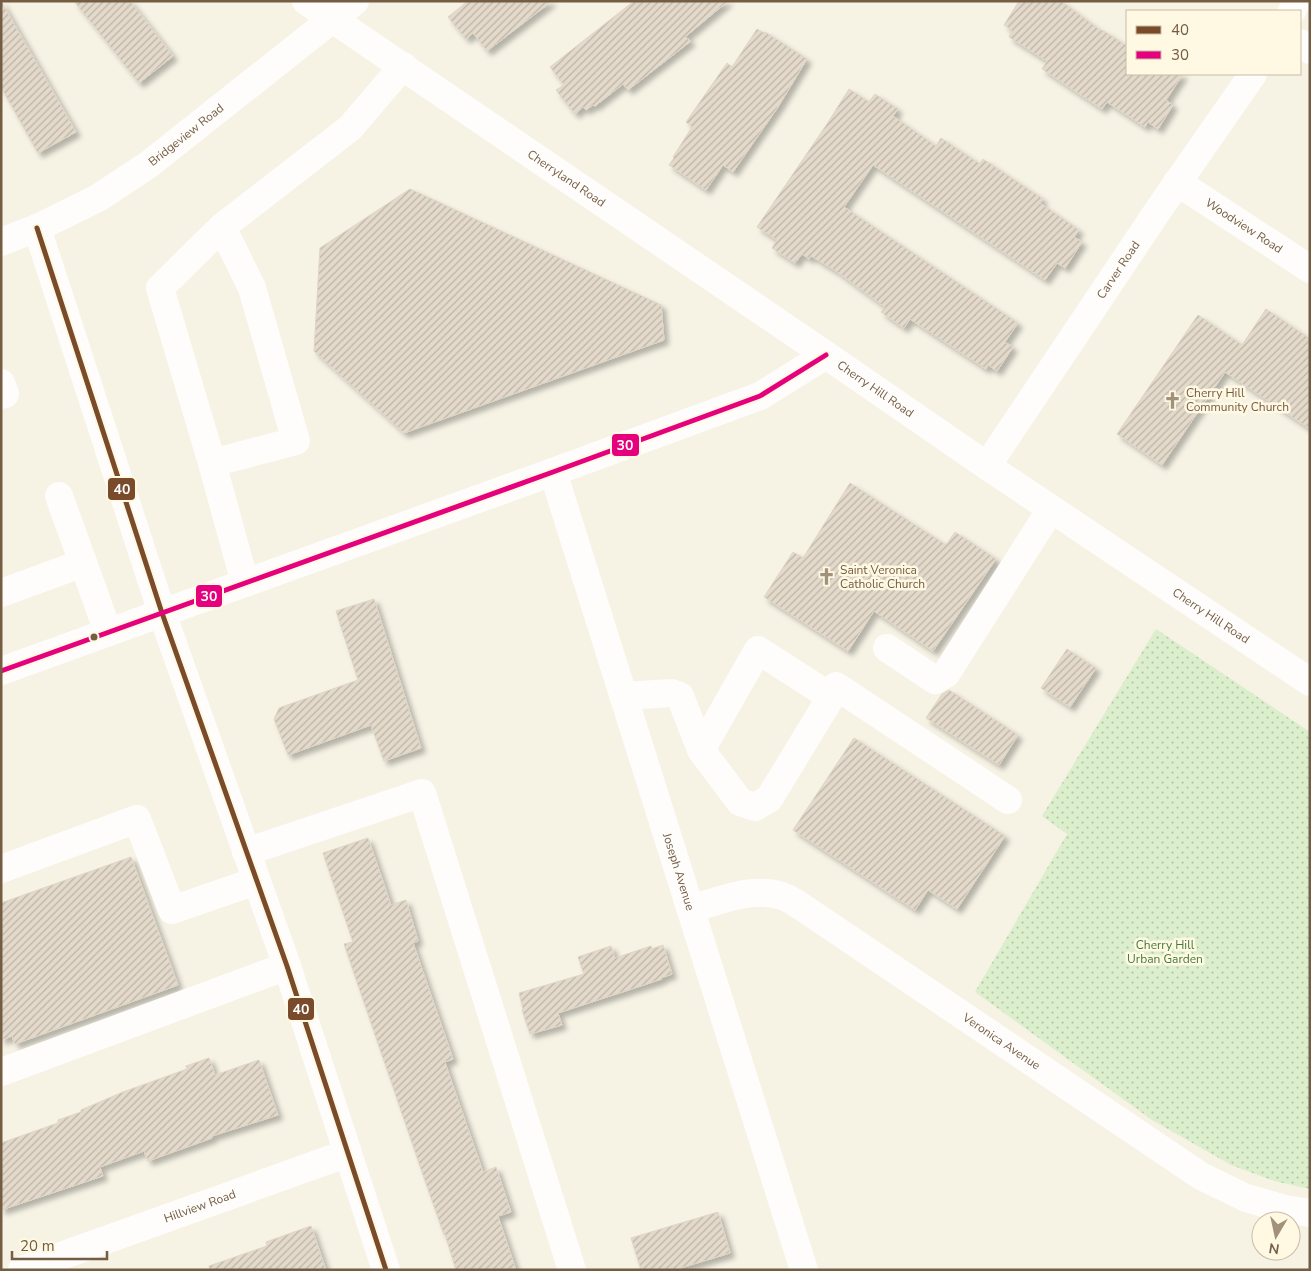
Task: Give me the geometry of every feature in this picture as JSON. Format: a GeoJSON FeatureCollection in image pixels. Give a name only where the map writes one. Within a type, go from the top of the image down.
{"type":"FeatureCollection","features":[{"type":"Feature","properties":{"kind":"street","name":"Cherryland Road"},"geometry":{"type":"LineString","coordinates":[[306,1],[331,20],[403,66],[826,355]]}},
{"type":"Feature","properties":{"kind":"street","name":"Bridgeview Road"},"geometry":{"type":"LineString","coordinates":[[1,242],[37,228],[98,198],[148,165],[355,1]]}},
{"type":"Feature","properties":{"kind":"street"},"geometry":{"type":"LineString","coordinates":[[244,583],[212,463],[160,288],[222,227],[350,128],[403,66]]}},
{"type":"Feature","properties":{"kind":"street","name":"Carver Road"},"geometry":{"type":"LineString","coordinates":[[987,466],[1252,75]]}},
{"type":"Feature","properties":{"kind":"street","name":"Woodview Road"},"geometry":{"type":"LineString","coordinates":[[1178,182],[1310,269]]}},
{"type":"Feature","properties":{"kind":"street"},"geometry":{"type":"LineString","coordinates":[[212,463],[296,441],[252,288],[222,227]]}},
{"type":"Feature","properties":{"kind":"street"},"geometry":{"type":"LineString","coordinates":[[37,228],[162,612],[286,966],[386,1270]]}},
{"type":"Feature","properties":{"kind":"street","name":"Cherry Hill Road"},"geometry":{"type":"LineString","coordinates":[[1,671],[760,396],[826,355],[987,466],[1310,682]]}},
{"type":"Feature","properties":{"kind":"street"},"geometry":{"type":"LineString","coordinates":[[1,384],[5,394],[1,395]]}},
{"type":"Feature","properties":{"kind":"street","name":"Joseph Avenue"},"geometry":{"type":"LineString","coordinates":[[552,472],[804,1270]]}},
{"type":"Feature","properties":{"kind":"street"},"geometry":{"type":"LineString","coordinates":[[59,496],[108,632]]}},
{"type":"Feature","properties":{"kind":"street"},"geometry":{"type":"LineString","coordinates":[[887,648],[935,680],[946,674],[1051,509]]}},
{"type":"Feature","properties":{"kind":"street"},"geometry":{"type":"LineString","coordinates":[[1,593],[83,564]]}},
{"type":"Feature","properties":{"kind":"street"},"geometry":{"type":"LineString","coordinates":[[701,750],[758,650],[831,697]]}},
{"type":"Feature","properties":{"kind":"street"},"geometry":{"type":"LineString","coordinates":[[623,696],[672,693],[680,696],[701,750],[740,802],[755,807],[769,799],[836,686],[1008,800]]}},
{"type":"Feature","properties":{"kind":"street"},"geometry":{"type":"LineString","coordinates":[[246,852],[422,793],[572,1270]]}},
{"type":"Feature","properties":{"kind":"street"},"geometry":{"type":"LineString","coordinates":[[1,869],[137,819],[172,910],[256,881]]}},
{"type":"Feature","properties":{"kind":"street","name":"Veronica Avenue"},"geometry":{"type":"LineString","coordinates":[[690,909],[746,893],[763,892],[782,896],[799,904],[1201,1176],[1246,1198],[1285,1209],[1310,1213]]}},
{"type":"Feature","properties":{"kind":"street"},"geometry":{"type":"LineString","coordinates":[[1,1072],[286,966]]}},
{"type":"Feature","properties":{"kind":"street","name":"Hillview Road"},"geometry":{"type":"LineString","coordinates":[[22,1270],[348,1152]]}},
{"type":"Feature","properties":{"kind":"green space","name":"Cherry Hill Urban Garden"},"geometry":{"type":"Polygon","coordinates":[[[1156,629],[1310,732],[1310,1189],[1274,1181],[1231,1165],[1152,1120],[975,992],[1067,834],[1042,816],[1156,629]]]}},
{"type":"Feature","properties":{"kind":"building"},"geometry":{"type":"Polygon","coordinates":[[[1,1],[76,132],[38,153],[1,87],[1,1]]]}},
{"type":"Feature","properties":{"kind":"building"},"geometry":{"type":"Polygon","coordinates":[[[74,1],[130,1],[173,56],[139,83],[74,1]]]}},
{"type":"Feature","properties":{"kind":"building"},"geometry":{"type":"Polygon","coordinates":[[[468,1],[552,1],[487,51],[473,33],[466,39],[448,17],[468,1]]]}},
{"type":"Feature","properties":{"kind":"building"},"geometry":{"type":"Polygon","coordinates":[[[634,1],[728,1],[685,37],[691,41],[628,90],[623,84],[595,106],[593,105],[586,110],[583,107],[575,114],[556,90],[564,85],[550,67],[634,1]]]}},
{"type":"Feature","properties":{"kind":"building"},"geometry":{"type":"Polygon","coordinates":[[[1019,1],[1061,1],[1101,31],[1126,45],[1126,75],[1182,75],[1166,100],[1173,105],[1158,129],[1148,122],[1145,127],[1107,102],[1102,109],[1042,69],[1047,61],[1009,37],[1012,30],[1004,25],[1019,1]]]}},
{"type":"Feature","properties":{"kind":"building"},"geometry":{"type":"Polygon","coordinates":[[[757,29],[765,32],[807,59],[778,107],[733,172],[723,165],[706,190],[669,165],[692,127],[686,122],[727,63],[732,67],[757,29]]]}},
{"type":"Feature","properties":{"kind":"building"},"geometry":{"type":"Polygon","coordinates":[[[849,89],[869,102],[875,94],[898,109],[893,116],[936,146],[941,138],[980,164],[983,159],[1043,199],[1040,203],[1079,230],[1074,237],[1082,242],[1065,268],[1057,263],[1045,280],[873,165],[844,207],[1018,323],[1005,342],[1013,347],[997,371],[988,365],[986,369],[910,319],[904,328],[881,312],[885,307],[836,271],[811,256],[809,259],[802,254],[795,263],[772,248],[777,240],[757,227],[849,89]]]}},
{"type":"Feature","properties":{"kind":"building"},"geometry":{"type":"Polygon","coordinates":[[[410,189],[661,305],[664,340],[404,433],[314,351],[320,248],[410,189]]]}},
{"type":"Feature","properties":{"kind":"building","name":"Cherry Hill Community Church"},"geometry":{"type":"Polygon","coordinates":[[[1266,309],[1310,339],[1310,429],[1225,372],[1162,465],[1117,434],[1198,315],[1242,345],[1266,309]]]}},
{"type":"Feature","properties":{"kind":"building"},"geometry":{"type":"Polygon","coordinates":[[[850,483],[946,545],[955,532],[996,559],[933,651],[874,611],[848,651],[764,597],[793,552],[803,558],[850,483]]]}},
{"type":"Feature","properties":{"kind":"building"},"geometry":{"type":"Polygon","coordinates":[[[374,599],[421,748],[384,761],[371,725],[288,755],[274,719],[279,708],[358,680],[336,611],[374,599]]]}},
{"type":"Feature","properties":{"kind":"building"},"geometry":{"type":"Polygon","coordinates":[[[1067,649],[1096,668],[1070,707],[1041,688],[1067,649]]]}},
{"type":"Feature","properties":{"kind":"building"},"geometry":{"type":"Polygon","coordinates":[[[949,690],[1018,735],[999,765],[926,718],[942,694],[949,690]]]}},
{"type":"Feature","properties":{"kind":"building"},"geometry":{"type":"Polygon","coordinates":[[[854,738],[1005,836],[957,909],[928,890],[915,910],[793,830],[854,738]]]}},
{"type":"Feature","properties":{"kind":"building"},"geometry":{"type":"Polygon","coordinates":[[[368,838],[391,905],[406,900],[418,941],[413,943],[453,1059],[445,1062],[453,1086],[483,1172],[496,1167],[511,1212],[498,1216],[516,1270],[456,1270],[421,1169],[344,944],[353,942],[323,853],[368,838]]]}},
{"type":"Feature","properties":{"kind":"building"},"geometry":{"type":"Polygon","coordinates":[[[131,857],[178,985],[15,1044],[12,1036],[1,1040],[1,903],[131,857]]]}},
{"type":"Feature","properties":{"kind":"building"},"geometry":{"type":"Polygon","coordinates":[[[663,945],[672,974],[558,1013],[562,1025],[530,1034],[522,1010],[519,993],[584,974],[578,957],[611,946],[615,958],[651,946],[652,949],[663,945]]]}},
{"type":"Feature","properties":{"kind":"building"},"geometry":{"type":"Polygon","coordinates":[[[209,1058],[215,1075],[259,1060],[278,1115],[212,1136],[212,1138],[148,1161],[144,1151],[100,1167],[103,1176],[1,1210],[1,1143],[58,1123],[58,1120],[81,1112],[81,1110],[123,1092],[187,1069],[186,1066],[209,1058]]]}},
{"type":"Feature","properties":{"kind":"building"},"geometry":{"type":"Polygon","coordinates":[[[718,1212],[730,1253],[674,1270],[641,1270],[631,1238],[718,1212]]]}},
{"type":"Feature","properties":{"kind":"building"},"geometry":{"type":"Polygon","coordinates":[[[311,1226],[326,1270],[210,1270],[209,1266],[267,1246],[266,1242],[311,1226]]]}},
{"type":"Feature","properties":{"kind":"transit line","name":"40"},"geometry":{"type":"LineString","coordinates":[[37,228],[162,613],[287,966],[386,1270]]}},
{"type":"Feature","properties":{"kind":"transit line","name":"30"},"geometry":{"type":"LineString","coordinates":[[1,671],[760,396],[826,355]]}},
{"type":"Feature","properties":{"kind":"place","name":"Cherry Hill Community Church"},"geometry":{"type":"Point","coordinates":[1172,400]}},
{"type":"Feature","properties":{"kind":"place","name":"Saint Veronica Catholic Church"},"geometry":{"type":"Point","coordinates":[826,577]}}]}
